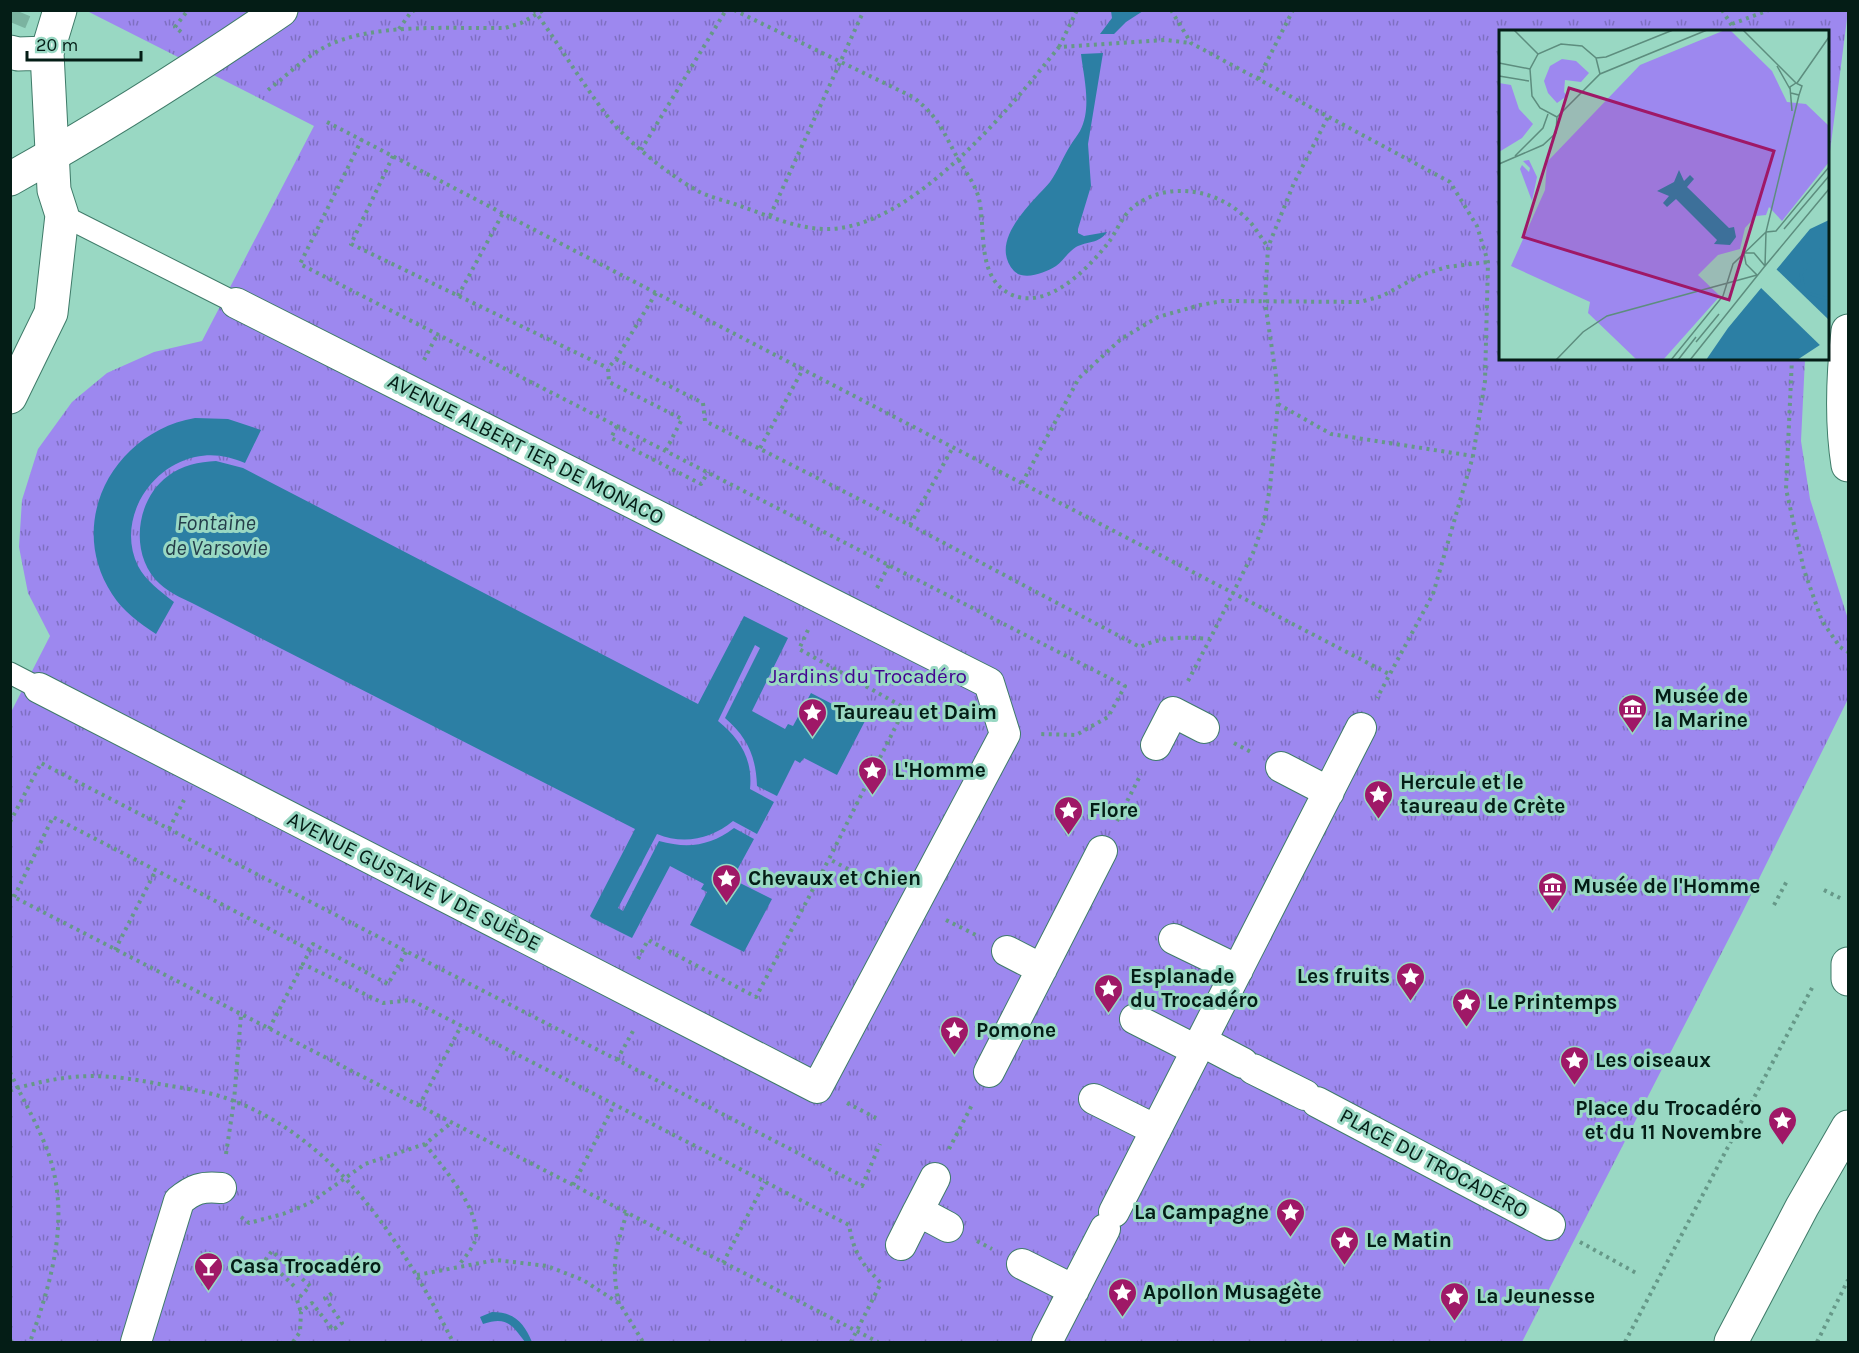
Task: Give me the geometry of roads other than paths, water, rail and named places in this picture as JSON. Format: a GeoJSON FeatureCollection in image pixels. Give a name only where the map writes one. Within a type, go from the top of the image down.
{"type":"FeatureCollection","features":[{"type":"Feature","properties":{"kind":"main road"},"geometry":{"type":"LineString","coordinates":[[10,397],[51,313],[62,215],[54,190],[47,53],[60,10]]}},
{"type":"Feature","properties":{"kind":"main road"},"geometry":{"type":"LineString","coordinates":[[10,179],[52,156],[207,60],[281,10]]}},
{"type":"Feature","properties":{"kind":"main road"},"geometry":{"type":"LineString","coordinates":[[10,52],[47,53]]}},
{"type":"Feature","properties":{"kind":"main road"},"geometry":{"type":"LineString","coordinates":[[1848,331],[1844,394],[1845,444],[1848,465]]}},
{"type":"Feature","properties":{"kind":"main road"},"geometry":{"type":"LineString","coordinates":[[1848,964],[1848,979]]}},
{"type":"Feature","properties":{"kind":"main road"},"geometry":{"type":"LineString","coordinates":[[1731,1342],[1802,1207],[1848,1126]]}},
{"type":"Feature","properties":{"kind":"street","name":"AVENUE ALBERT 1ER DE MONACO"},"geometry":{"type":"LineString","coordinates":[[236,303],[990,683],[1005,734],[818,1088]]}},
{"type":"Feature","properties":{"kind":"street","name":"AVENUE GUSTAVE V DE SUÈDE"},"geometry":{"type":"LineString","coordinates":[[39,688],[818,1088]]}},
{"type":"Feature","properties":{"kind":"street"},"geometry":{"type":"LineString","coordinates":[[1156,745],[1173,712],[1204,728]]}},
{"type":"Feature","properties":{"kind":"street"},"geometry":{"type":"LineString","coordinates":[[1047,1342],[1361,728]]}},
{"type":"Feature","properties":{"kind":"street"},"geometry":{"type":"LineString","coordinates":[[1281,767],[1329,792]]}},
{"type":"Feature","properties":{"kind":"street"},"geometry":{"type":"LineString","coordinates":[[989,1072],[1102,851]]}},
{"type":"Feature","properties":{"kind":"street"},"geometry":{"type":"LineString","coordinates":[[1174,939],[1238,970]]}},
{"type":"Feature","properties":{"kind":"street"},"geometry":{"type":"LineString","coordinates":[[1007,951],[1042,969]]}},
{"type":"Feature","properties":{"kind":"street","name":"PLACE DU TROCADÉRO"},"geometry":{"type":"LineString","coordinates":[[1135,1019],[1248,1066],[1550,1225]]}},
{"type":"Feature","properties":{"kind":"street"},"geometry":{"type":"LineString","coordinates":[[1094,1099],[1156,1130]]}},
{"type":"Feature","properties":{"kind":"street"},"geometry":{"type":"LineString","coordinates":[[136,1342],[179,1201],[191,1191],[208,1187],[222,1176]]}},
{"type":"Feature","properties":{"kind":"street"},"geometry":{"type":"LineString","coordinates":[[901,1245],[935,1178]]}},
{"type":"Feature","properties":{"kind":"street"},"geometry":{"type":"LineString","coordinates":[[918,1211],[948,1227]]}},
{"type":"Feature","properties":{"kind":"street"},"geometry":{"type":"LineString","coordinates":[[1022,1264],[1074,1290]]}},
{"type":"Feature","properties":{"kind":"lane","name":"AVENUE ALBERT 1ER DE MONACO"},"geometry":{"type":"LineString","coordinates":[[62,215],[236,303]]}},
{"type":"Feature","properties":{"kind":"lane","name":"AVENUE GUSTAVE V DE SUÈDE"},"geometry":{"type":"LineString","coordinates":[[10,673],[39,688]]}},
{"type":"Feature","properties":{"kind":"water"},"geometry":{"type":"Polygon","coordinates":[[[1111,10],[1143,11],[1126,22],[1114,34],[1100,34],[1112,18],[1111,10]]]}},
{"type":"Feature","properties":{"kind":"water"},"geometry":{"type":"Polygon","coordinates":[[[1103,53],[1088,144],[1091,186],[1078,233],[1084,236],[1107,232],[1097,240],[1076,247],[1059,264],[1046,271],[1029,276],[1018,274],[1007,259],[1006,247],[1009,235],[1024,211],[1053,178],[1084,122],[1086,93],[1081,54],[1103,53]]]}},
{"type":"Feature","properties":{"kind":"water"},"geometry":{"type":"Polygon","coordinates":[[[195,418],[228,419],[261,430],[245,463],[220,456],[195,457],[178,463],[164,472],[141,498],[134,514],[131,531],[132,549],[138,566],[145,576],[174,602],[156,634],[121,606],[112,594],[99,566],[94,538],[96,510],[106,484],[121,461],[141,441],[166,427],[195,418]]]}},
{"type":"Feature","properties":{"kind":"water","name":"Fontaine de Varsovie"},"geometry":{"type":"Polygon","coordinates":[[[216,461],[243,468],[698,704],[744,616],[788,638],[752,711],[785,729],[788,724],[793,726],[811,693],[865,721],[837,775],[804,758],[800,763],[795,760],[777,796],[757,786],[755,765],[749,748],[739,732],[725,718],[760,648],[755,645],[718,721],[733,735],[743,750],[749,768],[750,789],[774,802],[757,834],[733,821],[716,832],[697,838],[677,839],[657,834],[618,908],[623,911],[659,841],[680,845],[698,844],[716,839],[734,828],[754,839],[735,874],[741,876],[738,882],[772,899],[744,952],[690,925],[707,892],[701,889],[704,884],[670,866],[632,938],[592,918],[590,916],[635,829],[179,597],[160,584],[150,572],[140,544],[140,528],[148,499],[157,486],[173,472],[191,465],[216,461]]]}},
{"type":"Feature","properties":{"kind":"water"},"geometry":{"type":"Polygon","coordinates":[[[492,1312],[513,1316],[526,1329],[532,1342],[525,1342],[512,1327],[503,1322],[483,1324],[480,1317],[492,1312]]]}},
{"type":"Feature","properties":{"kind":"tunnel"},"geometry":{"type":"LineString","coordinates":[[10,22],[15,10]]}},
{"type":"Feature","properties":{"kind":"place","name":"Musée de la Marine"},"geometry":{"type":"Point","coordinates":[1633,734]}},
{"type":"Feature","properties":{"kind":"place","name":"Taureau et Daim"},"geometry":{"type":"Point","coordinates":[813,738]}},
{"type":"Feature","properties":{"kind":"place","name":"L'Homme"},"geometry":{"type":"Point","coordinates":[873,796]}},
{"type":"Feature","properties":{"kind":"place","name":"Hercule et le taureau de Crète"},"geometry":{"type":"Point","coordinates":[1379,820]}},
{"type":"Feature","properties":{"kind":"place","name":"Flore"},"geometry":{"type":"Point","coordinates":[1068,836]}},
{"type":"Feature","properties":{"kind":"place","name":"Chevaux et Chien"},"geometry":{"type":"Point","coordinates":[727,904]}},
{"type":"Feature","properties":{"kind":"place","name":"Musée de l'Homme"},"geometry":{"type":"Point","coordinates":[1552,912]}},
{"type":"Feature","properties":{"kind":"place","name":"Les fruits"},"geometry":{"type":"Point","coordinates":[1411,1002]}},
{"type":"Feature","properties":{"kind":"place","name":"Esplanade du Trocadéro"},"geometry":{"type":"Point","coordinates":[1109,1014]}},
{"type":"Feature","properties":{"kind":"place","name":"Le Printemps"},"geometry":{"type":"Point","coordinates":[1466,1028]}},
{"type":"Feature","properties":{"kind":"place","name":"Pomone"},"geometry":{"type":"Point","coordinates":[955,1056]}},
{"type":"Feature","properties":{"kind":"place","name":"Les oiseaux"},"geometry":{"type":"Point","coordinates":[1574,1086]}},
{"type":"Feature","properties":{"kind":"place","name":"Place du Trocadéro et du 11 Novembre"},"geometry":{"type":"Point","coordinates":[1783,1146]}},
{"type":"Feature","properties":{"kind":"place","name":"La Campagne"},"geometry":{"type":"Point","coordinates":[1290,1238]}},
{"type":"Feature","properties":{"kind":"place","name":"Le Matin"},"geometry":{"type":"Point","coordinates":[1345,1266]}},
{"type":"Feature","properties":{"kind":"place","name":"Casa Trocadéro"},"geometry":{"type":"Point","coordinates":[209,1292]}},
{"type":"Feature","properties":{"kind":"place","name":"Apollon Musagète"},"geometry":{"type":"Point","coordinates":[1122,1318]}},
{"type":"Feature","properties":{"kind":"place","name":"La Jeunesse"},"geometry":{"type":"Point","coordinates":[1455,1322]}},
{"type":"Feature","properties":{"kind":"park label","name":"Jardins du Trocadéro"},"geometry":{"type":"Point","coordinates":[868,676]}}]}
